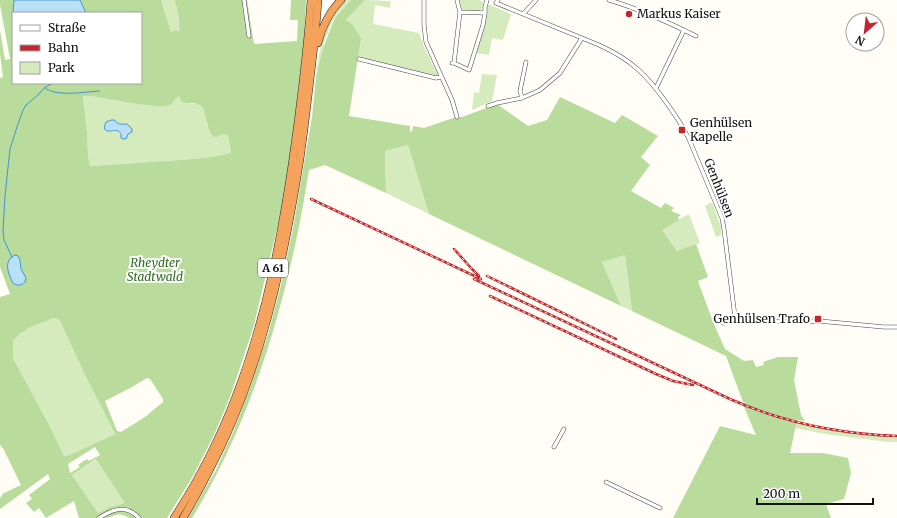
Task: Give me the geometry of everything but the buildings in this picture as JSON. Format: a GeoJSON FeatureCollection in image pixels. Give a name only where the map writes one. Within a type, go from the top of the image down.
{"type":"FeatureCollection","features":[{"type":"Feature","properties":{"kind":"highway","name":"A 61"},"geometry":{"type":"LineString","coordinates":[[174,518],[201,471],[220,433],[242,380],[264,307],[275,259],[290,177],[303,86],[311,0]]}},
{"type":"Feature","properties":{"kind":"highway","name":"A 61"},"geometry":{"type":"LineString","coordinates":[[183,518],[218,455],[232,423],[258,353],[267,322],[293,203],[306,123],[318,0]]}},
{"type":"Feature","properties":{"kind":"highway"},"geometry":{"type":"LineString","coordinates":[[311,78],[319,38],[323,27],[330,14],[341,0]]}},
{"type":"Feature","properties":{"kind":"street"},"geometry":{"type":"LineString","coordinates":[[244,0],[249,36]]}},
{"type":"Feature","properties":{"kind":"street"},"geometry":{"type":"LineString","coordinates":[[424,0],[426,42],[452,100],[457,117]]}},
{"type":"Feature","properties":{"kind":"street"},"geometry":{"type":"LineString","coordinates":[[457,0],[460,12],[485,13]]}},
{"type":"Feature","properties":{"kind":"street","name":"Genhülsen"},"geometry":{"type":"LineString","coordinates":[[460,12],[453,63],[468,70],[483,25],[485,7],[488,0],[497,1],[599,45],[622,57],[640,70],[656,88],[684,128],[722,218],[735,318],[737,320]]}},
{"type":"Feature","properties":{"kind":"street"},"geometry":{"type":"LineString","coordinates":[[524,13],[536,0]]}},
{"type":"Feature","properties":{"kind":"street"},"geometry":{"type":"LineString","coordinates":[[610,0],[662,19],[696,36]]}},
{"type":"Feature","properties":{"kind":"street"},"geometry":{"type":"LineString","coordinates":[[656,88],[684,30]]}},
{"type":"Feature","properties":{"kind":"street"},"geometry":{"type":"LineString","coordinates":[[488,106],[522,98],[540,90],[560,73],[582,38]]}},
{"type":"Feature","properties":{"kind":"street"},"geometry":{"type":"LineString","coordinates":[[359,59],[436,78],[441,77]]}},
{"type":"Feature","properties":{"kind":"street"},"geometry":{"type":"LineString","coordinates":[[522,98],[520,91],[526,62]]}},
{"type":"Feature","properties":{"kind":"street"},"geometry":{"type":"LineString","coordinates":[[723,322],[732,322],[737,320],[742,322],[820,321],[897,327]]}},
{"type":"Feature","properties":{"kind":"street"},"geometry":{"type":"LineString","coordinates":[[554,447],[564,429]]}},
{"type":"Feature","properties":{"kind":"street"},"geometry":{"type":"LineString","coordinates":[[606,482],[660,508]]}},
{"type":"Feature","properties":{"kind":"street"},"geometry":{"type":"LineString","coordinates":[[99,518],[113,511],[122,509],[130,512],[138,518]]}},
{"type":"Feature","properties":{"kind":"green space","name":"Rheydter Stadtwald"},"geometry":{"type":"Polygon","coordinates":[[[0,0],[14,0],[12,12],[12,84],[142,84],[142,12],[86,12],[80,0],[161,0],[171,32],[176,30],[179,31],[177,7],[174,0],[247,0],[254,44],[297,41],[298,20],[290,20],[291,0],[306,0],[304,42],[286,191],[253,329],[230,397],[214,435],[193,476],[167,518],[129,518],[120,514],[106,518],[79,518],[74,501],[46,518],[39,508],[34,512],[26,503],[32,499],[29,495],[50,479],[48,474],[0,509],[0,498],[2,494],[21,485],[0,444],[0,297],[10,294],[0,267],[0,78],[3,77],[0,54],[0,30],[5,60],[10,59],[0,0]],[[83,96],[90,166],[180,160],[211,157],[231,153],[228,136],[224,134],[216,137],[210,132],[203,108],[194,103],[184,103],[179,96],[170,105],[157,106],[83,96]],[[12,257],[9,260],[8,269],[13,283],[22,271],[20,262],[12,257]],[[53,318],[21,333],[13,341],[13,358],[64,456],[115,434],[59,319],[53,318]],[[147,378],[105,401],[117,431],[121,432],[145,417],[163,402],[163,399],[150,379],[147,378]],[[95,447],[68,464],[70,473],[80,467],[78,465],[87,459],[89,461],[100,455],[95,447]],[[96,459],[72,475],[98,513],[110,507],[125,503],[96,459]]]}},
{"type":"Feature","properties":{"kind":"green space"},"geometry":{"type":"Polygon","coordinates":[[[161,0],[174,0],[177,7],[179,31],[176,30],[171,32],[161,0]]]}},
{"type":"Feature","properties":{"kind":"green space"},"geometry":{"type":"Polygon","coordinates":[[[345,0],[351,0],[336,17],[332,24],[323,46],[316,77],[324,36],[332,17],[345,0]]]}},
{"type":"Feature","properties":{"kind":"green space"},"geometry":{"type":"Polygon","coordinates":[[[351,0],[365,0],[346,20],[352,24],[361,38],[349,116],[410,126],[410,131],[412,132],[413,126],[424,128],[456,117],[462,117],[497,104],[528,126],[547,120],[560,97],[615,123],[622,115],[658,136],[641,157],[650,165],[631,191],[661,208],[665,203],[674,208],[671,211],[681,215],[678,217],[679,220],[662,230],[677,251],[696,244],[708,277],[698,281],[725,349],[744,361],[753,360],[756,367],[764,365],[763,362],[778,357],[798,357],[794,380],[801,415],[805,421],[797,420],[790,453],[823,453],[848,458],[851,473],[844,499],[826,504],[831,518],[673,518],[720,426],[756,435],[744,407],[745,403],[743,402],[726,356],[632,311],[625,255],[602,262],[621,306],[429,214],[408,145],[385,151],[386,193],[325,165],[309,170],[300,224],[288,277],[268,349],[256,384],[242,419],[211,486],[192,518],[188,518],[216,470],[234,430],[269,331],[293,229],[312,117],[316,77],[322,51],[336,17],[351,0]]]}},
{"type":"Feature","properties":{"kind":"green space"},"geometry":{"type":"Polygon","coordinates":[[[365,0],[391,1],[390,8],[375,5],[373,24],[419,33],[438,75],[435,77],[358,58],[346,20],[365,0]]]}},
{"type":"Feature","properties":{"kind":"green space"},"geometry":{"type":"Polygon","coordinates":[[[459,0],[479,0],[483,2],[483,6],[479,11],[462,10],[459,0]]]}},
{"type":"Feature","properties":{"kind":"green space"},"geometry":{"type":"Polygon","coordinates":[[[488,4],[511,14],[503,40],[492,38],[489,55],[475,53],[488,4]]]}},
{"type":"Feature","properties":{"kind":"green space"},"geometry":{"type":"Polygon","coordinates":[[[482,74],[497,75],[492,101],[472,110],[474,92],[479,93],[482,74]]]}},
{"type":"Feature","properties":{"kind":"green space"},"geometry":{"type":"Polygon","coordinates":[[[83,96],[103,97],[119,101],[169,105],[179,96],[187,103],[197,104],[203,108],[207,119],[221,135],[224,134],[228,136],[231,153],[211,157],[180,160],[90,166],[83,96]],[[113,120],[106,122],[105,127],[113,132],[118,131],[122,139],[126,139],[128,134],[132,132],[125,123],[113,120]]]}},
{"type":"Feature","properties":{"kind":"green space"},"geometry":{"type":"Polygon","coordinates":[[[408,145],[429,214],[386,193],[385,151],[408,145]]]}},
{"type":"Feature","properties":{"kind":"green space"},"geometry":{"type":"Polygon","coordinates":[[[710,203],[713,204],[721,227],[721,235],[716,237],[705,206],[710,203]]]}},
{"type":"Feature","properties":{"kind":"green space"},"geometry":{"type":"Polygon","coordinates":[[[689,214],[700,243],[677,251],[661,229],[689,214]]]}},
{"type":"Feature","properties":{"kind":"green space"},"geometry":{"type":"Polygon","coordinates":[[[625,255],[632,311],[621,306],[602,262],[625,255]]]}},
{"type":"Feature","properties":{"kind":"green space"},"geometry":{"type":"Polygon","coordinates":[[[53,317],[59,319],[115,434],[64,457],[47,421],[13,358],[13,341],[21,333],[31,327],[53,317]]]}},
{"type":"Feature","properties":{"kind":"green space"},"geometry":{"type":"Polygon","coordinates":[[[796,422],[821,428],[872,436],[897,437],[897,442],[825,434],[795,428],[796,422]]]}},
{"type":"Feature","properties":{"kind":"green space"},"geometry":{"type":"Polygon","coordinates":[[[97,459],[126,503],[110,507],[98,513],[72,475],[97,459]]]}},
{"type":"Feature","properties":{"kind":"water"},"geometry":{"type":"Polygon","coordinates":[[[14,0],[80,0],[86,12],[13,12],[14,0]]]}},
{"type":"Feature","properties":{"kind":"water"},"geometry":{"type":"Polygon","coordinates":[[[114,120],[119,124],[127,124],[132,129],[132,132],[128,134],[126,139],[121,138],[121,134],[118,131],[108,131],[105,129],[106,122],[114,120]]]}},
{"type":"Feature","properties":{"kind":"water"},"geometry":{"type":"Polygon","coordinates":[[[15,255],[18,256],[20,260],[21,269],[26,278],[25,282],[19,285],[13,283],[8,268],[9,260],[15,255]]]}},
{"type":"Feature","properties":{"kind":"waterway"},"geometry":{"type":"LineString","coordinates":[[12,257],[4,240],[3,231],[10,149],[26,105],[44,88],[51,84]]}},
{"type":"Feature","properties":{"kind":"waterway"},"geometry":{"type":"LineString","coordinates":[[45,88],[50,91],[63,93],[99,91]]}},
{"type":"Feature","properties":{"kind":"railway"},"geometry":{"type":"LineString","coordinates":[[311,199],[481,279]]}},
{"type":"Feature","properties":{"kind":"railway"},"geometry":{"type":"LineString","coordinates":[[454,249],[479,276]]}},
{"type":"Feature","properties":{"kind":"railway"},"geometry":{"type":"LineString","coordinates":[[487,276],[616,339]]}},
{"type":"Feature","properties":{"kind":"railway"},"geometry":{"type":"LineString","coordinates":[[474,279],[750,407],[812,425],[854,433],[897,436]]}},
{"type":"Feature","properties":{"kind":"railway"},"geometry":{"type":"LineString","coordinates":[[490,296],[656,374],[673,381],[693,385]]}},
{"type":"Feature","properties":{"kind":"place","name":"Markus Kaiser"},"geometry":{"type":"Point","coordinates":[629,14]}},
{"type":"Feature","properties":{"kind":"place","name":"Genhülsen Kapelle"},"geometry":{"type":"Point","coordinates":[682,130]}},
{"type":"Feature","properties":{"kind":"place","name":"Genhülsen Trafo"},"geometry":{"type":"Point","coordinates":[818,319]}}]}
